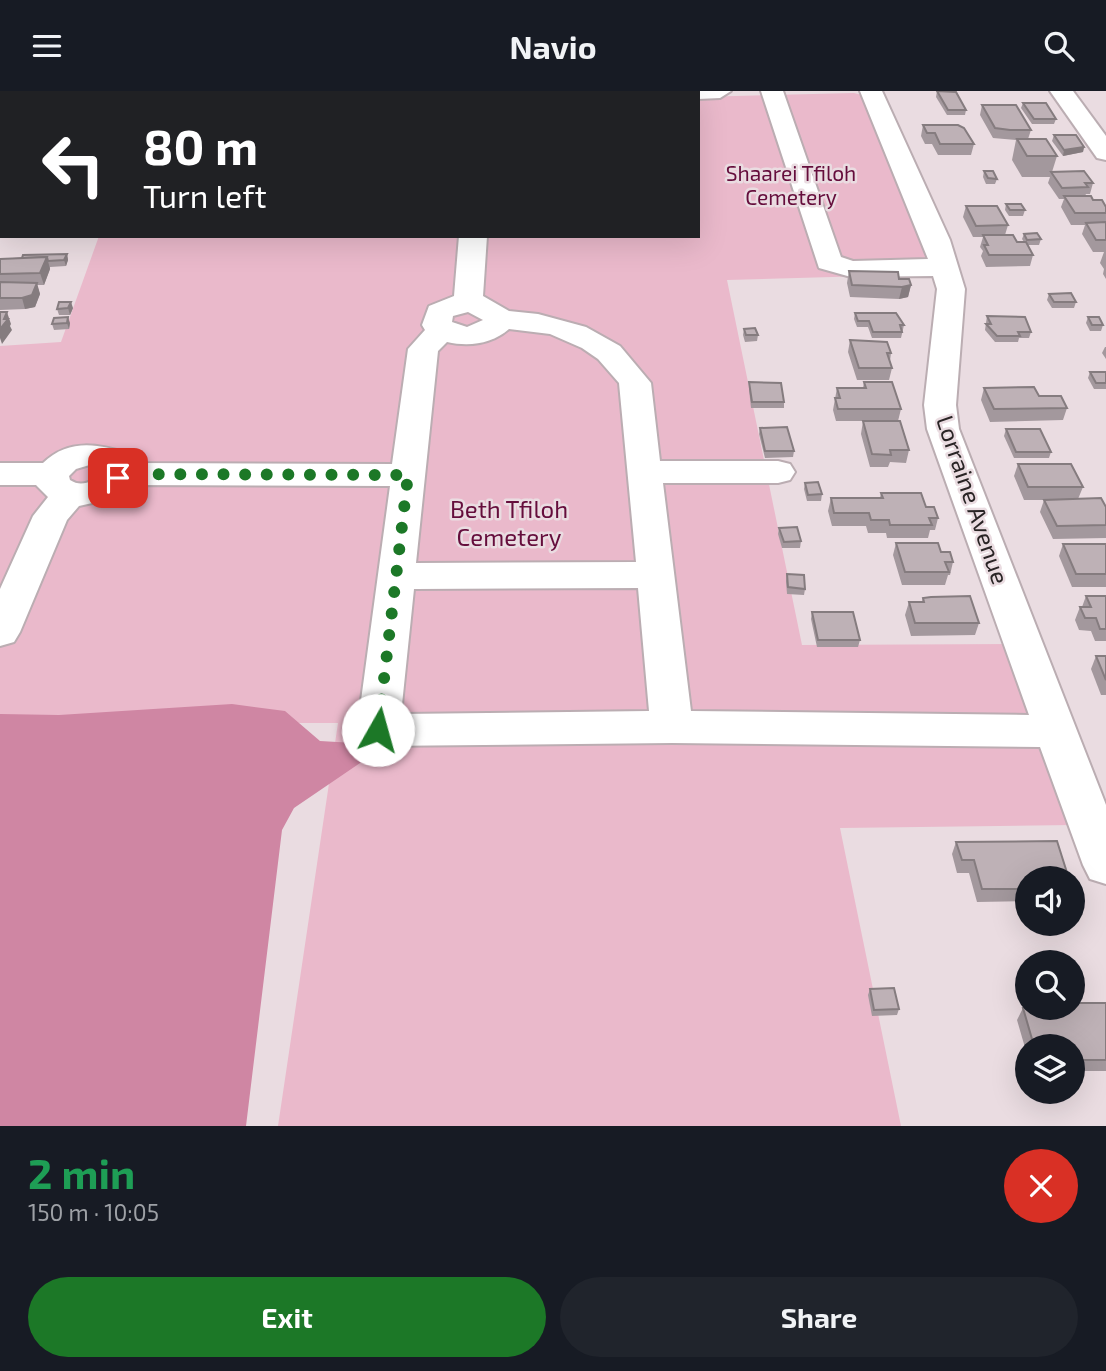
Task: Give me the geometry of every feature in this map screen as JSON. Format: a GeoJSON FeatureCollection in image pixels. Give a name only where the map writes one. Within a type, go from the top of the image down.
{"type":"FeatureCollection","features":[{"type":"Feature","properties":{"kind":"street"},"geometry":{"type":"LineString","coordinates":[[700,92],[720,91]]}},
{"type":"Feature","properties":{"kind":"street"},"geometry":{"type":"LineString","coordinates":[[772,91],[829,262],[851,269],[945,267]]}},
{"type":"Feature","properties":{"kind":"street","name":"Lorraine Avenue"},"geometry":{"type":"LineString","coordinates":[[871,91],[936,240],[951,289],[940,405],[943,429],[1106,865]]}},
{"type":"Feature","properties":{"kind":"street"},"geometry":{"type":"LineString","coordinates":[[1061,91],[1106,153]]}},
{"type":"Feature","properties":{"kind":"street"},"geometry":{"type":"LineString","coordinates":[[473,238],[455,316],[457,335],[480,334],[497,324],[498,319],[526,320],[567,329],[617,357],[635,383],[671,727]]}},
{"type":"Feature","properties":{"kind":"street"},"geometry":{"type":"LineString","coordinates":[[455,316],[422,349],[378,730],[671,727],[1056,731]]}},
{"type":"Feature","properties":{"kind":"street"},"geometry":{"type":"LineString","coordinates":[[0,632],[51,516],[64,463],[94,453],[118,461],[120,474],[408,475]]}},
{"type":"Feature","properties":{"kind":"street"},"geometry":{"type":"LineString","coordinates":[[645,472],[778,472]]}},
{"type":"Feature","properties":{"kind":"street"},"geometry":{"type":"LineString","coordinates":[[0,474],[61,484]]}},
{"type":"Feature","properties":{"kind":"street"},"geometry":{"type":"LineString","coordinates":[[396,576],[655,575]]}},
{"type":"Feature","properties":{"kind":"green space","name":"Beth Tfiloh Cemetery"},"geometry":{"type":"Polygon","coordinates":[[[854,93],[866,96],[938,274],[727,280],[802,645],[1012,644],[1072,825],[840,828],[901,1126],[278,1126],[338,723],[0,723],[0,346],[61,342],[98,238],[700,238],[700,97],[854,93]]]}},
{"type":"Feature","properties":{"kind":"shaded area"},"geometry":{"type":"Polygon","coordinates":[[[232,704],[285,711],[320,741],[354,743],[363,761],[294,808],[282,830],[246,1126],[0,1126],[0,714],[59,715],[232,704]]]}},
{"type":"Feature","properties":{"kind":"building"},"geometry":{"type":"Polygon","coordinates":[[[937,91],[956,92],[966,110],[948,110],[937,91]]]}},
{"type":"Feature","properties":{"kind":"building"},"geometry":{"type":"Polygon","coordinates":[[[1023,103],[1046,103],[1056,119],[1034,119],[1023,103]]]}},
{"type":"Feature","properties":{"kind":"building"},"geometry":{"type":"Polygon","coordinates":[[[982,105],[1016,105],[1031,130],[995,128],[982,105]]]}},
{"type":"Feature","properties":{"kind":"building"},"geometry":{"type":"Polygon","coordinates":[[[923,125],[958,125],[964,128],[974,144],[940,144],[935,133],[927,133],[923,125]]]}},
{"type":"Feature","properties":{"kind":"building"},"geometry":{"type":"Polygon","coordinates":[[[1054,135],[1076,135],[1084,147],[1064,150],[1054,135]]]}},
{"type":"Feature","properties":{"kind":"building"},"geometry":{"type":"Polygon","coordinates":[[[1017,139],[1046,139],[1057,156],[1027,156],[1017,139]]]}},
{"type":"Feature","properties":{"kind":"building"},"geometry":{"type":"Polygon","coordinates":[[[984,171],[993,171],[997,179],[988,178],[984,171]]]}},
{"type":"Feature","properties":{"kind":"building"},"geometry":{"type":"Polygon","coordinates":[[[1084,171],[1093,183],[1085,183],[1088,187],[1062,188],[1051,172],[1084,171]]]}},
{"type":"Feature","properties":{"kind":"building"},"geometry":{"type":"Polygon","coordinates":[[[1064,196],[1091,196],[1093,200],[1102,200],[1106,213],[1075,213],[1064,196]]]}},
{"type":"Feature","properties":{"kind":"building"},"geometry":{"type":"Polygon","coordinates":[[[1006,204],[1021,204],[1025,210],[1010,210],[1006,204]]]}},
{"type":"Feature","properties":{"kind":"building"},"geometry":{"type":"Polygon","coordinates":[[[966,206],[997,206],[1008,225],[976,226],[966,206]]]}},
{"type":"Feature","properties":{"kind":"building"},"geometry":{"type":"Polygon","coordinates":[[[1106,222],[1106,240],[1096,240],[1086,223],[1106,222]]]}},
{"type":"Feature","properties":{"kind":"building"},"geometry":{"type":"Polygon","coordinates":[[[1037,233],[1041,239],[1027,240],[1024,234],[1037,233]]]}},
{"type":"Feature","properties":{"kind":"building"},"geometry":{"type":"Polygon","coordinates":[[[983,235],[1013,235],[1017,242],[1026,242],[1033,255],[989,255],[983,235]]]}},
{"type":"Feature","properties":{"kind":"building"},"geometry":{"type":"Polygon","coordinates":[[[67,254],[64,260],[48,261],[47,257],[22,258],[23,255],[67,254]]]}},
{"type":"Feature","properties":{"kind":"building"},"geometry":{"type":"Polygon","coordinates":[[[47,257],[40,273],[0,274],[0,259],[47,257]]]}},
{"type":"Feature","properties":{"kind":"building"},"geometry":{"type":"Polygon","coordinates":[[[849,271],[898,272],[899,279],[909,279],[911,285],[852,285],[849,271]]]}},
{"type":"Feature","properties":{"kind":"building"},"geometry":{"type":"Polygon","coordinates":[[[0,282],[37,283],[32,295],[0,298],[0,282]]]}},
{"type":"Feature","properties":{"kind":"building"},"geometry":{"type":"Polygon","coordinates":[[[1071,293],[1076,302],[1054,302],[1049,294],[1071,293]]]}},
{"type":"Feature","properties":{"kind":"building"},"geometry":{"type":"Polygon","coordinates":[[[59,302],[71,302],[68,308],[57,309],[59,302]]]}},
{"type":"Feature","properties":{"kind":"building"},"geometry":{"type":"Polygon","coordinates":[[[0,312],[7,312],[4,319],[8,319],[0,329],[0,312]]]}},
{"type":"Feature","properties":{"kind":"building"},"geometry":{"type":"Polygon","coordinates":[[[855,313],[896,313],[904,325],[900,325],[902,332],[873,332],[869,321],[858,321],[855,313]]]}},
{"type":"Feature","properties":{"kind":"building"},"geometry":{"type":"Polygon","coordinates":[[[987,316],[1025,317],[1031,332],[1018,332],[1020,336],[997,336],[986,324],[991,324],[987,316]]]}},
{"type":"Feature","properties":{"kind":"building"},"geometry":{"type":"Polygon","coordinates":[[[68,317],[67,323],[52,324],[54,318],[68,317]]]}},
{"type":"Feature","properties":{"kind":"building"},"geometry":{"type":"Polygon","coordinates":[[[1088,317],[1099,317],[1103,325],[1092,325],[1088,317]]]}},
{"type":"Feature","properties":{"kind":"building"},"geometry":{"type":"Polygon","coordinates":[[[755,328],[758,335],[746,335],[744,329],[755,328]]]}},
{"type":"Feature","properties":{"kind":"building"},"geometry":{"type":"Polygon","coordinates":[[[850,340],[887,342],[892,368],[859,368],[850,340]]]}},
{"type":"Feature","properties":{"kind":"building"},"geometry":{"type":"Polygon","coordinates":[[[1090,372],[1106,372],[1106,383],[1096,383],[1090,372]]]}},
{"type":"Feature","properties":{"kind":"building"},"geometry":{"type":"Polygon","coordinates":[[[749,382],[781,383],[784,402],[752,402],[749,382]]]}},
{"type":"Feature","properties":{"kind":"building"},"geometry":{"type":"Polygon","coordinates":[[[864,382],[892,382],[901,409],[838,409],[835,398],[840,398],[837,388],[866,388],[864,382]]]}},
{"type":"Feature","properties":{"kind":"building"},"geometry":{"type":"Polygon","coordinates":[[[1034,387],[1039,396],[1061,396],[1067,408],[994,409],[984,388],[1034,387]]]}},
{"type":"Feature","properties":{"kind":"building"},"geometry":{"type":"Polygon","coordinates":[[[863,421],[900,421],[909,450],[890,450],[891,455],[872,454],[863,421]]]}},
{"type":"Feature","properties":{"kind":"building"},"geometry":{"type":"Polygon","coordinates":[[[787,427],[794,451],[765,451],[760,428],[787,427]]]}},
{"type":"Feature","properties":{"kind":"building"},"geometry":{"type":"Polygon","coordinates":[[[1006,429],[1040,429],[1051,452],[1016,452],[1006,429]]]}},
{"type":"Feature","properties":{"kind":"building"},"geometry":{"type":"Polygon","coordinates":[[[1018,464],[1071,464],[1083,487],[1028,487],[1018,464]]]}},
{"type":"Feature","properties":{"kind":"building"},"geometry":{"type":"Polygon","coordinates":[[[818,482],[822,494],[808,495],[805,483],[818,482]]]}},
{"type":"Feature","properties":{"kind":"building"},"geometry":{"type":"Polygon","coordinates":[[[881,493],[921,493],[926,507],[934,507],[938,518],[929,518],[932,525],[890,525],[889,520],[871,520],[869,513],[834,513],[831,498],[883,498],[881,493]]]}},
{"type":"Feature","properties":{"kind":"building"},"geometry":{"type":"Polygon","coordinates":[[[1101,498],[1106,507],[1106,525],[1057,526],[1044,500],[1101,498]]]}},
{"type":"Feature","properties":{"kind":"building"},"geometry":{"type":"Polygon","coordinates":[[[797,527],[801,541],[784,542],[779,528],[797,527]]]}},
{"type":"Feature","properties":{"kind":"building"},"geometry":{"type":"Polygon","coordinates":[[[896,543],[938,543],[941,552],[950,552],[953,562],[945,562],[949,572],[905,572],[896,543]]]}},
{"type":"Feature","properties":{"kind":"building"},"geometry":{"type":"Polygon","coordinates":[[[1063,544],[1106,544],[1106,574],[1076,574],[1063,544]]]}},
{"type":"Feature","properties":{"kind":"building"},"geometry":{"type":"Polygon","coordinates":[[[787,574],[804,575],[805,589],[788,587],[787,574]]]}},
{"type":"Feature","properties":{"kind":"building"},"geometry":{"type":"Polygon","coordinates":[[[970,596],[979,623],[915,623],[909,602],[924,602],[923,598],[931,597],[970,596]]]}},
{"type":"Feature","properties":{"kind":"building"},"geometry":{"type":"Polygon","coordinates":[[[1086,596],[1106,596],[1106,629],[1100,629],[1096,618],[1085,618],[1080,607],[1091,607],[1086,596]]]}},
{"type":"Feature","properties":{"kind":"building"},"geometry":{"type":"Polygon","coordinates":[[[812,612],[853,612],[860,640],[818,640],[812,612]]]}},
{"type":"Feature","properties":{"kind":"building"},"geometry":{"type":"Polygon","coordinates":[[[1096,656],[1106,656],[1106,680],[1096,656]]]}},
{"type":"Feature","properties":{"kind":"building"},"geometry":{"type":"Polygon","coordinates":[[[1057,841],[1065,866],[1015,866],[1015,889],[982,889],[974,860],[962,860],[956,842],[1057,841]]]}},
{"type":"Feature","properties":{"kind":"building"},"geometry":{"type":"Polygon","coordinates":[[[894,988],[899,1009],[874,1010],[870,989],[894,988]]]}},
{"type":"Feature","properties":{"kind":"building"},"geometry":{"type":"Polygon","coordinates":[[[1085,1003],[1106,1003],[1106,1060],[1085,1060],[1085,1034],[1031,1034],[1026,1020],[1085,1020],[1085,1003]]]}},
{"type":"Feature","properties":{"kind":"route"},"geometry":{"type":"LineString","coordinates":[[118,478],[120,474],[408,475],[378,730]]}},
{"type":"Feature","properties":{"kind":"park label","name":"Shaarei Tfiloh Cemetery"},"geometry":{"type":"Point","coordinates":[791,186]}}]}
